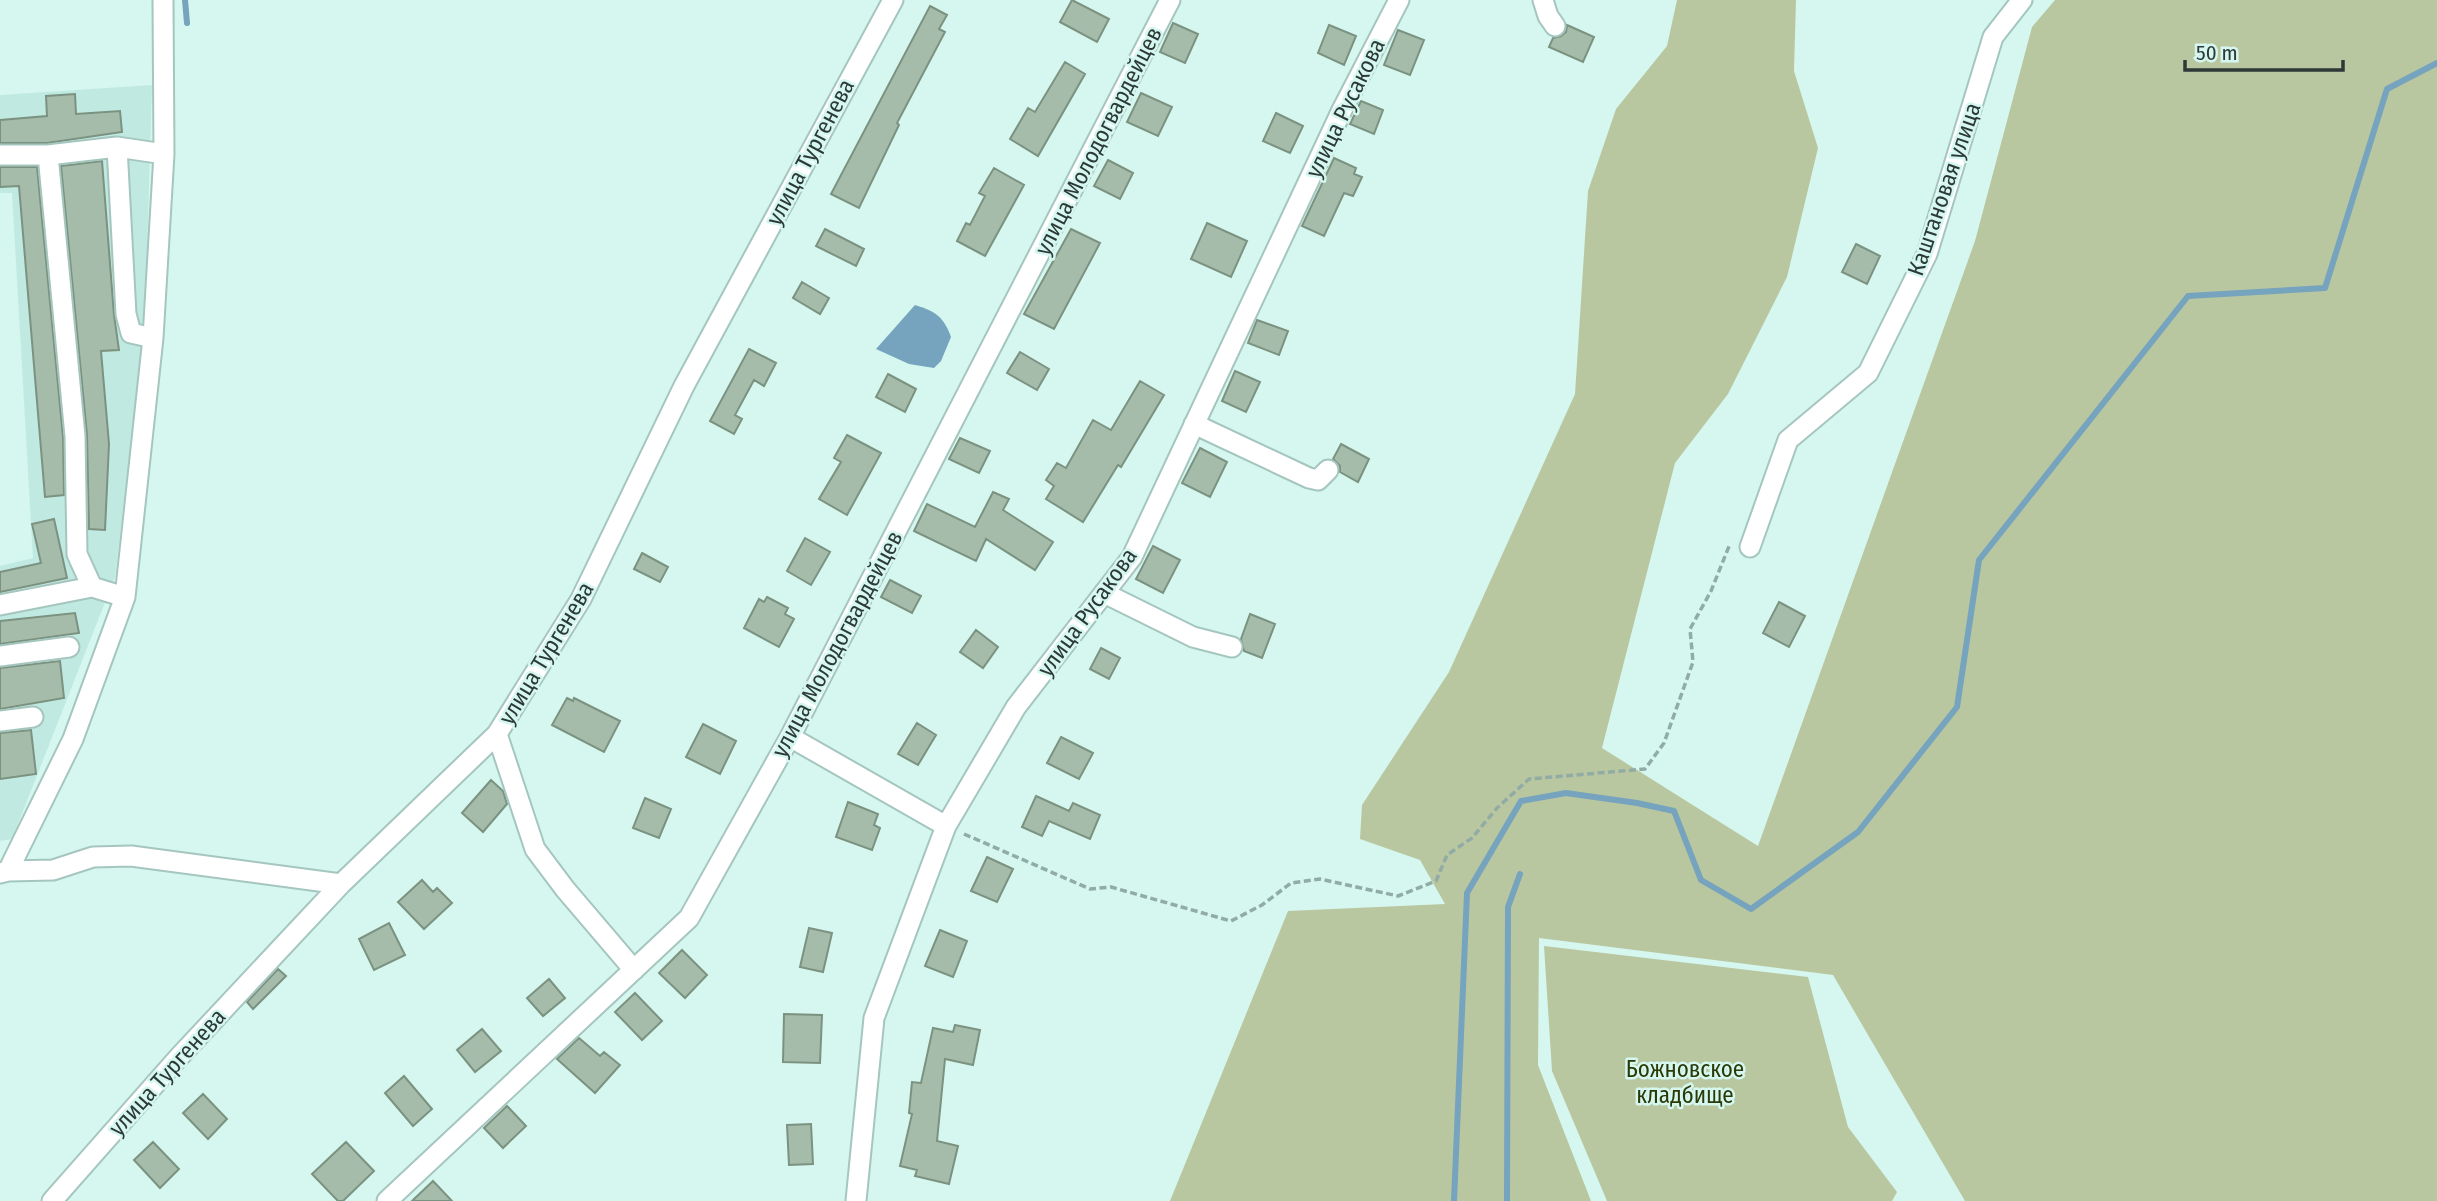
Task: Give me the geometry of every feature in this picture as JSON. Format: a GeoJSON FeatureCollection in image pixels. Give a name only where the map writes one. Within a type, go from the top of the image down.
{"type":"FeatureCollection","features":[{"type":"Feature","properties":{"kind":"street"},"geometry":{"type":"LineString","coordinates":[[4,872],[74,739],[125,597],[153,338],[164,154],[163,0]]}},
{"type":"Feature","properties":{"kind":"street","name":"улица Тургенева"},"geometry":{"type":"LineString","coordinates":[[52,1201],[179,1056],[341,884],[497,734],[581,599],[684,386],[893,0]]}},
{"type":"Feature","properties":{"kind":"street","name":"улица Молодогвардейцев"},"geometry":{"type":"LineString","coordinates":[[387,1201],[689,918],[790,737],[1170,0]]}},
{"type":"Feature","properties":{"kind":"street","name":"улица Русакова"},"geometry":{"type":"LineString","coordinates":[[856,1201],[874,1018],[946,826],[1016,708],[1132,556],[1342,110],[1399,0]]}},
{"type":"Feature","properties":{"kind":"street"},"geometry":{"type":"LineString","coordinates":[[1543,0],[1548,16],[1555,26]]}},
{"type":"Feature","properties":{"kind":"street","name":"Каштановая улица"},"geometry":{"type":"LineString","coordinates":[[1750,547],[1788,440],[1868,373],[1880,349],[1927,254],[1993,37],[2022,0]]}},
{"type":"Feature","properties":{"kind":"street"},"geometry":{"type":"LineString","coordinates":[[0,155],[48,155],[117,147],[164,154]]}},
{"type":"Feature","properties":{"kind":"street"},"geometry":{"type":"LineString","coordinates":[[117,147],[126,314],[131,333],[153,338]]}},
{"type":"Feature","properties":{"kind":"street"},"geometry":{"type":"LineString","coordinates":[[48,155],[75,436],[77,554],[92,587]]}},
{"type":"Feature","properties":{"kind":"street"},"geometry":{"type":"LineString","coordinates":[[1194,424],[1309,478],[1318,480],[1328,470]]}},
{"type":"Feature","properties":{"kind":"street"},"geometry":{"type":"LineString","coordinates":[[0,605],[92,587],[125,597]]}},
{"type":"Feature","properties":{"kind":"street"},"geometry":{"type":"LineString","coordinates":[[1104,593],[1193,637],[1233,647]]}},
{"type":"Feature","properties":{"kind":"street"},"geometry":{"type":"LineString","coordinates":[[0,656],[68,647]]}},
{"type":"Feature","properties":{"kind":"street"},"geometry":{"type":"LineString","coordinates":[[0,721],[33,717]]}},
{"type":"Feature","properties":{"kind":"street"},"geometry":{"type":"LineString","coordinates":[[497,734],[535,849],[634,970]]}},
{"type":"Feature","properties":{"kind":"street"},"geometry":{"type":"LineString","coordinates":[[790,737],[946,826]]}},
{"type":"Feature","properties":{"kind":"street"},"geometry":{"type":"LineString","coordinates":[[4,872],[53,870],[93,857],[131,856],[341,884]]}},
{"type":"Feature","properties":{"kind":"path"},"geometry":{"type":"LineString","coordinates":[[946,826],[1090,889],[1111,887],[1231,921],[1262,905],[1291,883],[1320,879],[1398,896],[1436,881],[1447,855],[1472,838],[1497,808],[1529,779],[1645,769],[1664,743],[1693,662],[1690,629],[1711,591],[1729,544],[1750,547]]}},
{"type":"Feature","properties":{"kind":"shaded area"},"geometry":{"type":"Polygon","coordinates":[[[152,85],[145,325],[115,577],[12,839],[0,841],[0,566],[33,558],[12,193],[0,193],[0,95],[152,85]]]}},
{"type":"Feature","properties":{"kind":"shaded area"},"geometry":{"type":"Polygon","coordinates":[[[915,305],[938,316],[951,337],[941,361],[934,368],[909,364],[876,349],[915,305]]]}},
{"type":"Feature","properties":{"kind":"green space"},"geometry":{"type":"Polygon","coordinates":[[[1677,0],[1796,0],[1794,71],[1818,148],[1787,277],[1728,394],[1675,463],[1602,748],[1758,846],[1975,241],[2032,27],[2055,0],[2437,0],[2437,1201],[1965,1201],[1833,975],[1539,938],[1538,1065],[1591,1201],[1170,1201],[1288,911],[1445,904],[1420,860],[1360,839],[1362,805],[1449,672],[1575,394],[1588,191],[1616,109],[1667,46],[1677,0]]]}},
{"type":"Feature","properties":{"kind":"green space","name":"Божновское кладбище"},"geometry":{"type":"Polygon","coordinates":[[[1544,946],[1808,977],[1848,1127],[1897,1192],[1892,1201],[1607,1201],[1552,1071],[1544,946]]]}},
{"type":"Feature","properties":{"kind":"building"},"geometry":{"type":"Polygon","coordinates":[[[1072,0],[1109,19],[1097,42],[1060,22],[1072,0]]]}},
{"type":"Feature","properties":{"kind":"building"},"geometry":{"type":"Polygon","coordinates":[[[930,6],[947,15],[939,29],[945,32],[897,123],[899,125],[859,208],[831,194],[930,6]]]}},
{"type":"Feature","properties":{"kind":"building"},"geometry":{"type":"Polygon","coordinates":[[[1173,23],[1198,34],[1185,63],[1160,52],[1173,23]]]}},
{"type":"Feature","properties":{"kind":"building"},"geometry":{"type":"Polygon","coordinates":[[[1329,25],[1356,36],[1344,65],[1318,53],[1329,25]]]}},
{"type":"Feature","properties":{"kind":"building"},"geometry":{"type":"Polygon","coordinates":[[[1567,25],[1594,37],[1583,62],[1549,47],[1553,38],[1566,32],[1567,25]]]}},
{"type":"Feature","properties":{"kind":"building"},"geometry":{"type":"Polygon","coordinates":[[[1398,30],[1424,40],[1410,75],[1384,65],[1398,30]]]}},
{"type":"Feature","properties":{"kind":"building"},"geometry":{"type":"Polygon","coordinates":[[[1065,62],[1085,74],[1038,156],[1010,139],[1028,108],[1035,112],[1065,62]]]}},
{"type":"Feature","properties":{"kind":"building"},"geometry":{"type":"Polygon","coordinates":[[[1141,93],[1172,107],[1158,136],[1127,122],[1141,93]]]}},
{"type":"Feature","properties":{"kind":"building"},"geometry":{"type":"Polygon","coordinates":[[[75,94],[76,114],[120,111],[122,132],[47,143],[0,143],[0,120],[47,116],[46,96],[75,94]]]}},
{"type":"Feature","properties":{"kind":"building"},"geometry":{"type":"Polygon","coordinates":[[[1361,101],[1383,110],[1374,134],[1350,124],[1361,101]]]}},
{"type":"Feature","properties":{"kind":"building"},"geometry":{"type":"Polygon","coordinates":[[[1276,113],[1303,126],[1290,153],[1263,141],[1276,113]]]}},
{"type":"Feature","properties":{"kind":"building"},"geometry":{"type":"Polygon","coordinates":[[[1334,158],[1356,168],[1354,174],[1362,177],[1353,196],[1344,193],[1324,236],[1302,226],[1334,158]]]}},
{"type":"Feature","properties":{"kind":"building"},"geometry":{"type":"Polygon","coordinates":[[[1108,160],[1133,173],[1120,199],[1094,186],[1108,160]]]}},
{"type":"Feature","properties":{"kind":"building"},"geometry":{"type":"Polygon","coordinates":[[[102,161],[119,350],[101,351],[109,444],[105,530],[89,529],[87,435],[61,166],[102,161]]]}},
{"type":"Feature","properties":{"kind":"building"},"geometry":{"type":"Polygon","coordinates":[[[0,167],[37,167],[63,437],[64,495],[45,497],[19,186],[0,187],[0,167]]]}},
{"type":"Feature","properties":{"kind":"building"},"geometry":{"type":"Polygon","coordinates":[[[994,168],[1024,185],[985,256],[957,241],[966,223],[970,225],[985,196],[979,193],[994,168]]]}},
{"type":"Feature","properties":{"kind":"building"},"geometry":{"type":"Polygon","coordinates":[[[1207,223],[1247,241],[1231,277],[1191,259],[1207,223]]]}},
{"type":"Feature","properties":{"kind":"building"},"geometry":{"type":"Polygon","coordinates":[[[825,229],[864,249],[856,266],[816,246],[825,229]]]}},
{"type":"Feature","properties":{"kind":"building"},"geometry":{"type":"Polygon","coordinates":[[[1071,229],[1100,243],[1054,329],[1024,314],[1071,229]]]}},
{"type":"Feature","properties":{"kind":"building"},"geometry":{"type":"Polygon","coordinates":[[[1856,244],[1880,256],[1867,284],[1842,272],[1856,244]]]}},
{"type":"Feature","properties":{"kind":"building"},"geometry":{"type":"Polygon","coordinates":[[[802,282],[829,298],[820,314],[793,298],[802,282]]]}},
{"type":"Feature","properties":{"kind":"building"},"geometry":{"type":"Polygon","coordinates":[[[1257,320],[1288,331],[1279,355],[1248,343],[1257,320]]]}},
{"type":"Feature","properties":{"kind":"building"},"geometry":{"type":"Polygon","coordinates":[[[749,349],[776,363],[764,386],[754,380],[735,415],[742,419],[734,434],[710,421],[749,349]]]}},
{"type":"Feature","properties":{"kind":"building"},"geometry":{"type":"Polygon","coordinates":[[[1020,352],[1049,369],[1037,390],[1007,373],[1020,352]]]}},
{"type":"Feature","properties":{"kind":"building"},"geometry":{"type":"Polygon","coordinates":[[[1235,371],[1260,382],[1246,412],[1222,401],[1235,371]]]}},
{"type":"Feature","properties":{"kind":"building"},"geometry":{"type":"Polygon","coordinates":[[[888,374],[916,389],[905,412],[876,397],[888,374]]]}},
{"type":"Feature","properties":{"kind":"building"},"geometry":{"type":"Polygon","coordinates":[[[1140,381],[1164,395],[1121,467],[1118,465],[1083,522],[1046,499],[1054,486],[1046,480],[1057,463],[1066,468],[1093,420],[1111,430],[1140,381]]]}},
{"type":"Feature","properties":{"kind":"building"},"geometry":{"type":"Polygon","coordinates":[[[847,435],[881,453],[847,515],[819,499],[841,462],[834,458],[847,435]]]}},
{"type":"Feature","properties":{"kind":"building"},"geometry":{"type":"Polygon","coordinates":[[[960,438],[990,451],[979,473],[949,459],[960,438]]]}},
{"type":"Feature","properties":{"kind":"building"},"geometry":{"type":"Polygon","coordinates":[[[1341,444],[1369,459],[1358,482],[1340,472],[1340,466],[1333,459],[1341,444]]]}},
{"type":"Feature","properties":{"kind":"building"},"geometry":{"type":"Polygon","coordinates":[[[1200,448],[1227,462],[1210,497],[1182,483],[1200,448]]]}},
{"type":"Feature","properties":{"kind":"building"},"geometry":{"type":"Polygon","coordinates":[[[993,492],[1009,499],[1003,510],[1053,542],[1035,570],[986,539],[976,561],[914,531],[927,504],[975,527],[993,492]]]}},
{"type":"Feature","properties":{"kind":"building"},"geometry":{"type":"Polygon","coordinates":[[[54,519],[67,578],[0,592],[0,572],[41,563],[32,524],[54,519]]]}},
{"type":"Feature","properties":{"kind":"building"},"geometry":{"type":"Polygon","coordinates":[[[805,538],[830,552],[811,585],[787,571],[805,538]]]}},
{"type":"Feature","properties":{"kind":"building"},"geometry":{"type":"Polygon","coordinates":[[[1153,546],[1180,560],[1163,593],[1136,579],[1153,546]]]}},
{"type":"Feature","properties":{"kind":"building"},"geometry":{"type":"Polygon","coordinates":[[[642,553],[668,567],[660,582],[634,569],[642,553]]]}},
{"type":"Feature","properties":{"kind":"building"},"geometry":{"type":"Polygon","coordinates":[[[890,580],[921,596],[912,613],[881,597],[890,580]]]}},
{"type":"Feature","properties":{"kind":"building"},"geometry":{"type":"Polygon","coordinates":[[[767,597],[788,608],[785,614],[794,619],[779,647],[744,628],[759,599],[764,602],[767,597]]]}},
{"type":"Feature","properties":{"kind":"building"},"geometry":{"type":"Polygon","coordinates":[[[1779,602],[1805,616],[1789,647],[1763,633],[1779,602]]]}},
{"type":"Feature","properties":{"kind":"building"},"geometry":{"type":"Polygon","coordinates":[[[75,613],[79,633],[0,644],[0,621],[75,613]]]}},
{"type":"Feature","properties":{"kind":"building"},"geometry":{"type":"Polygon","coordinates":[[[1250,614],[1275,624],[1262,658],[1244,651],[1241,639],[1250,614]]]}},
{"type":"Feature","properties":{"kind":"building"},"geometry":{"type":"Polygon","coordinates":[[[976,630],[998,647],[983,668],[960,652],[976,630]]]}},
{"type":"Feature","properties":{"kind":"building"},"geometry":{"type":"Polygon","coordinates":[[[1101,648],[1120,658],[1109,679],[1090,669],[1101,648]]]}},
{"type":"Feature","properties":{"kind":"building"},"geometry":{"type":"Polygon","coordinates":[[[60,661],[64,698],[0,709],[0,668],[60,661]]]}},
{"type":"Feature","properties":{"kind":"building"},"geometry":{"type":"Polygon","coordinates":[[[567,698],[573,701],[574,698],[620,721],[604,752],[552,725],[567,698]]]}},
{"type":"Feature","properties":{"kind":"building"},"geometry":{"type":"Polygon","coordinates":[[[917,723],[936,735],[918,765],[898,754],[917,723]]]}},
{"type":"Feature","properties":{"kind":"building"},"geometry":{"type":"Polygon","coordinates":[[[703,724],[736,741],[720,774],[686,757],[703,724]]]}},
{"type":"Feature","properties":{"kind":"building"},"geometry":{"type":"Polygon","coordinates":[[[31,730],[36,774],[0,779],[0,733],[31,730]]]}},
{"type":"Feature","properties":{"kind":"building"},"geometry":{"type":"Polygon","coordinates":[[[1061,737],[1093,753],[1079,779],[1047,763],[1061,737]]]}},
{"type":"Feature","properties":{"kind":"building"},"geometry":{"type":"Polygon","coordinates":[[[491,780],[503,791],[507,804],[483,832],[462,813],[491,780]]]}},
{"type":"Feature","properties":{"kind":"building"},"geometry":{"type":"Polygon","coordinates":[[[1036,796],[1069,811],[1073,803],[1100,815],[1090,839],[1049,821],[1042,836],[1022,827],[1036,796]]]}},
{"type":"Feature","properties":{"kind":"building"},"geometry":{"type":"Polygon","coordinates":[[[645,798],[671,809],[659,838],[633,828],[645,798]]]}},
{"type":"Feature","properties":{"kind":"building"},"geometry":{"type":"Polygon","coordinates":[[[848,802],[878,814],[874,825],[880,828],[872,850],[836,837],[848,802]]]}},
{"type":"Feature","properties":{"kind":"building"},"geometry":{"type":"Polygon","coordinates":[[[987,857],[1013,869],[997,902],[971,891],[987,857]]]}},
{"type":"Feature","properties":{"kind":"building"},"geometry":{"type":"Polygon","coordinates":[[[422,880],[433,892],[437,888],[452,903],[424,929],[398,902],[422,880]]]}},
{"type":"Feature","properties":{"kind":"building"},"geometry":{"type":"Polygon","coordinates":[[[389,923],[405,955],[374,970],[359,939],[389,923]]]}},
{"type":"Feature","properties":{"kind":"building"},"geometry":{"type":"Polygon","coordinates":[[[809,928],[832,933],[823,972],[800,967],[809,928]]]}},
{"type":"Feature","properties":{"kind":"building"},"geometry":{"type":"Polygon","coordinates":[[[940,930],[967,941],[953,977],[925,966],[940,930]]]}},
{"type":"Feature","properties":{"kind":"building"},"geometry":{"type":"Polygon","coordinates":[[[682,950],[707,975],[685,998],[659,973],[682,950]]]}},
{"type":"Feature","properties":{"kind":"building"},"geometry":{"type":"Polygon","coordinates":[[[278,969],[286,976],[253,1009],[247,1002],[278,969]]]}},
{"type":"Feature","properties":{"kind":"building"},"geometry":{"type":"Polygon","coordinates":[[[549,979],[565,998],[543,1016],[527,998],[549,979]]]}},
{"type":"Feature","properties":{"kind":"building"},"geometry":{"type":"Polygon","coordinates":[[[635,993],[662,1021],[642,1040],[615,1012],[635,993]]]}},
{"type":"Feature","properties":{"kind":"building"},"geometry":{"type":"Polygon","coordinates":[[[784,1014],[822,1015],[820,1063],[783,1062],[784,1014]]]}},
{"type":"Feature","properties":{"kind":"building"},"geometry":{"type":"Polygon","coordinates":[[[955,1025],[980,1030],[973,1065],[945,1059],[937,1141],[958,1146],[949,1184],[915,1176],[917,1170],[900,1166],[912,1114],[909,1113],[912,1082],[921,1083],[933,1028],[953,1032],[955,1025]]]}},
{"type":"Feature","properties":{"kind":"building"},"geometry":{"type":"Polygon","coordinates":[[[482,1029],[501,1051],[475,1072],[457,1050],[482,1029]]]}},
{"type":"Feature","properties":{"kind":"building"},"geometry":{"type":"Polygon","coordinates":[[[579,1038],[600,1056],[604,1052],[620,1065],[595,1093],[557,1059],[579,1038]]]}},
{"type":"Feature","properties":{"kind":"building"},"geometry":{"type":"Polygon","coordinates":[[[404,1076],[432,1109],[413,1126],[385,1093],[404,1076]]]}},
{"type":"Feature","properties":{"kind":"building"},"geometry":{"type":"Polygon","coordinates":[[[203,1094],[227,1119],[208,1139],[183,1113],[203,1094]]]}},
{"type":"Feature","properties":{"kind":"building"},"geometry":{"type":"Polygon","coordinates":[[[507,1106],[526,1126],[503,1148],[484,1128],[507,1106]]]}},
{"type":"Feature","properties":{"kind":"building"},"geometry":{"type":"Polygon","coordinates":[[[811,1124],[813,1164],[789,1165],[787,1125],[811,1124]]]}},
{"type":"Feature","properties":{"kind":"building"},"geometry":{"type":"Polygon","coordinates":[[[153,1142],[179,1169],[160,1188],[134,1160],[153,1142]]]}},
{"type":"Feature","properties":{"kind":"building"},"geometry":{"type":"Polygon","coordinates":[[[346,1142],[374,1171],[343,1201],[338,1201],[312,1174],[346,1142]]]}},
{"type":"Feature","properties":{"kind":"building"},"geometry":{"type":"Polygon","coordinates":[[[433,1181],[452,1201],[412,1201],[433,1181]]]}},
{"type":"Feature","properties":{"kind":"waterway"},"geometry":{"type":"LineString","coordinates":[[185,0],[187,23]]}},
{"type":"Feature","properties":{"kind":"waterway"},"geometry":{"type":"LineString","coordinates":[[1454,1201],[1467,893],[1521,801],[1566,793],[1674,811],[1701,880],[1751,909],[1858,832],[1957,707],[1979,560],[2188,296],[2325,288],[2387,89],[2437,63]]}},
{"type":"Feature","properties":{"kind":"waterway"},"geometry":{"type":"LineString","coordinates":[[1507,1201],[1508,907],[1520,874]]}}]}
